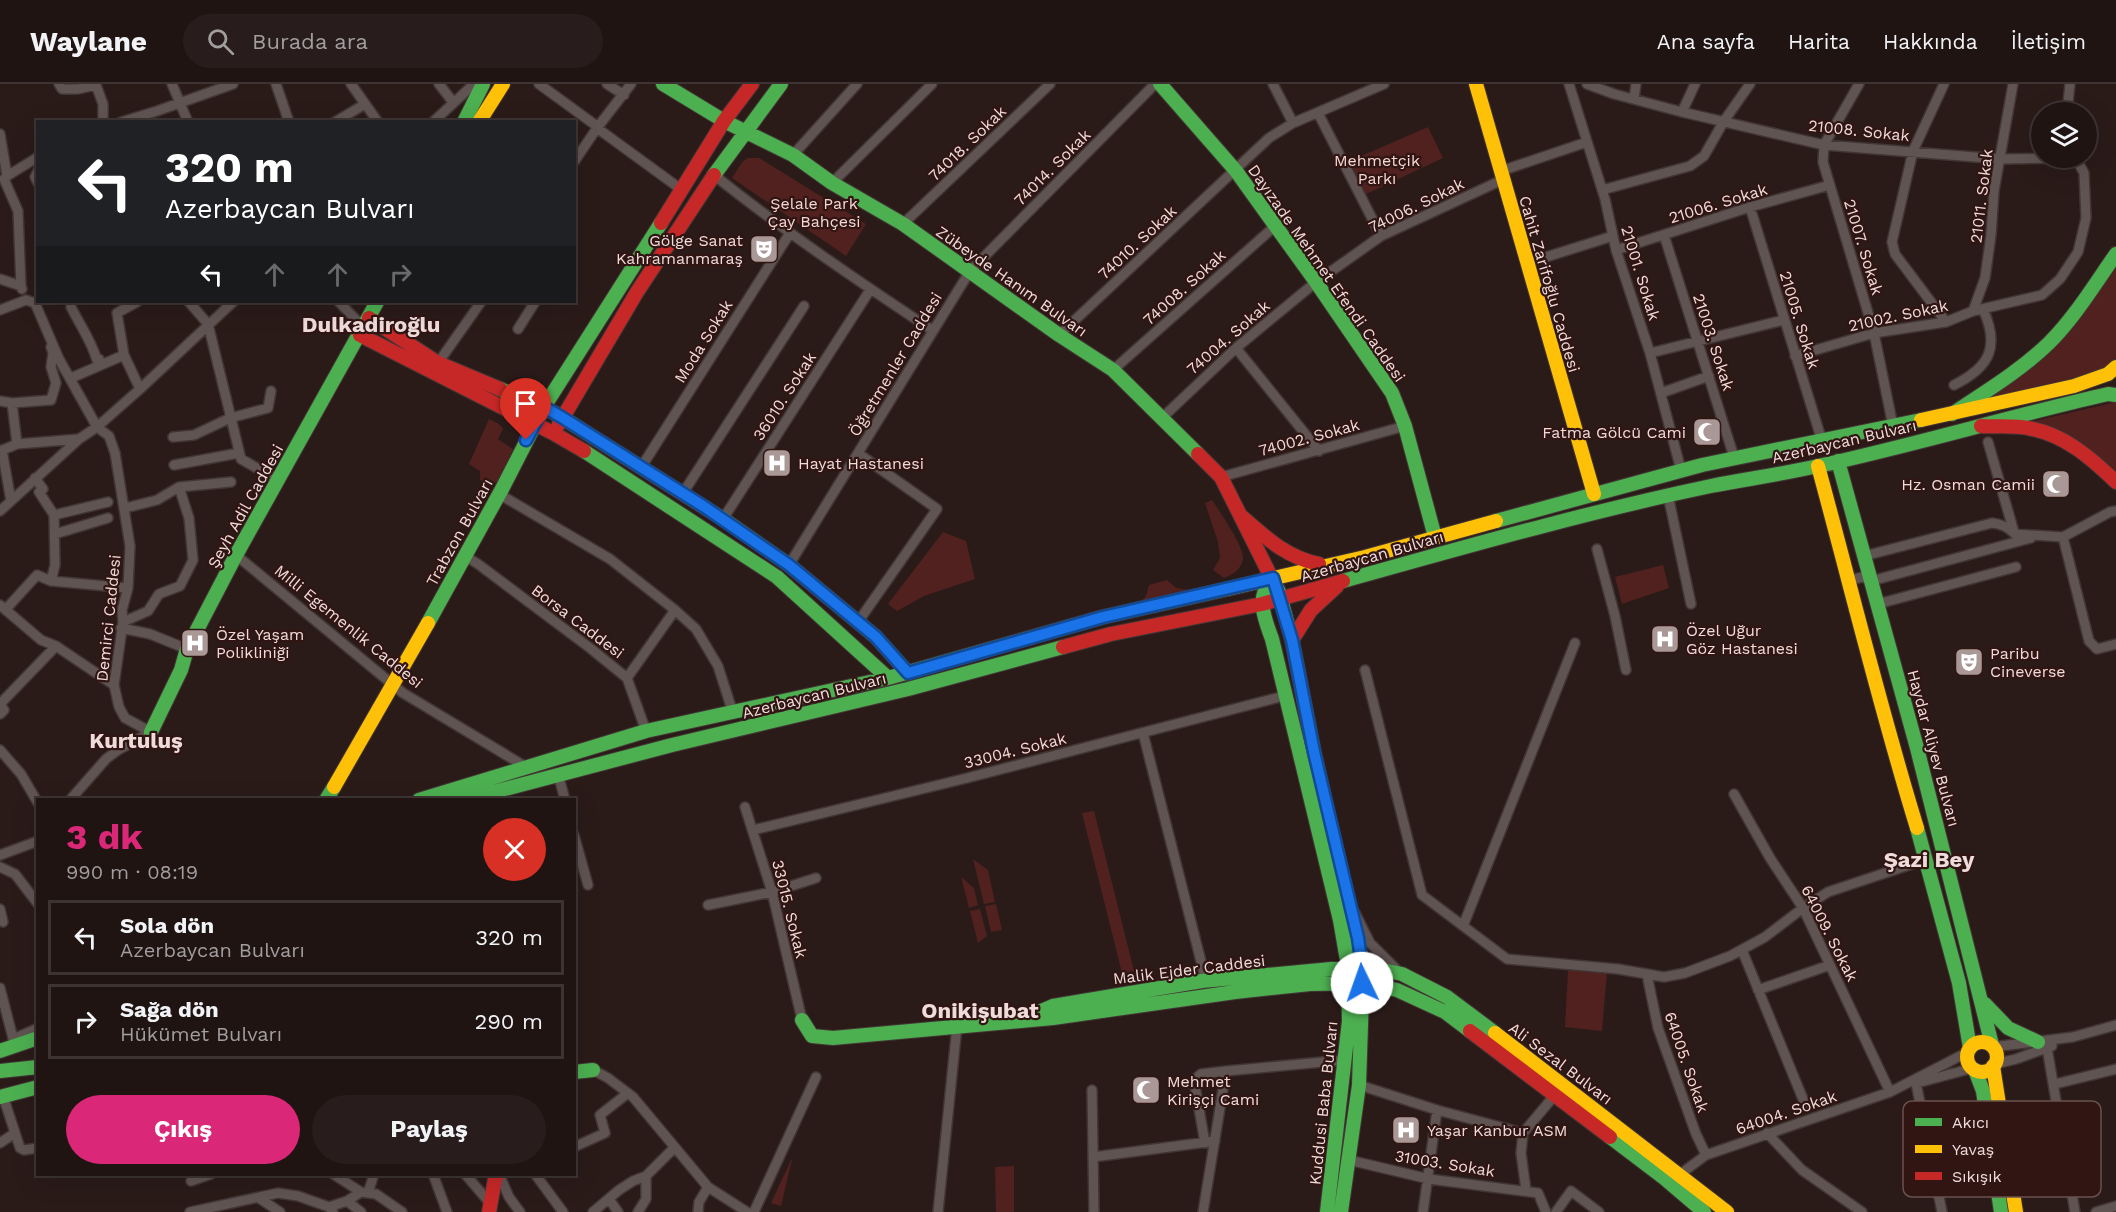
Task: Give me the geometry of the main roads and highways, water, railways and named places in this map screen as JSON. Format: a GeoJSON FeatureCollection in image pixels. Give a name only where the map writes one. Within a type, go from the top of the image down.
{"type":"FeatureCollection","features":[{"type":"Feature","properties":{"kind":"main road"},"geometry":{"type":"LineString","coordinates":[[465,120],[483,84]]}},
{"type":"Feature","properties":{"kind":"main road"},"geometry":{"type":"LineString","coordinates":[[480,120],[502,84]]}},
{"type":"Feature","properties":{"kind":"main road","name":"Trabzon Bulvarı"},"geometry":{"type":"LineString","coordinates":[[327,798],[465,556],[534,423],[724,121],[752,84]]}},
{"type":"Feature","properties":{"kind":"main road"},"geometry":{"type":"LineString","coordinates":[[553,433],[637,292],[714,175],[782,84]]}},
{"type":"Feature","properties":{"kind":"main road","name":"Dayızade Mehmet Efendi Caddesi"},"geometry":{"type":"LineString","coordinates":[[1160,84],[1236,171],[1392,393],[1405,426],[1435,537]]}},
{"type":"Feature","properties":{"kind":"main road","name":"Cahit Zarifoğlu Caddesi"},"geometry":{"type":"LineString","coordinates":[[1476,84],[1594,494]]}},
{"type":"Feature","properties":{"kind":"main road","name":"Zübeyde Hanım Bulvarı"},"geometry":{"type":"LineString","coordinates":[[671,86],[724,121],[793,155],[832,183],[903,224],[1059,335],[1113,370],[1163,417],[1221,477],[1273,578]]}},
{"type":"Feature","properties":{"kind":"main road"},"geometry":{"type":"LineString","coordinates":[[1952,414],[2041,351],[2059,332],[2116,254]]}},
{"type":"Feature","properties":{"kind":"main road","name":"Şeyh Adil Caddesi"},"geometry":{"type":"LineString","coordinates":[[151,732],[181,670],[187,649],[236,555],[376,303]]}},
{"type":"Feature","properties":{"kind":"main road"},"geometry":{"type":"LineString","coordinates":[[364,327],[438,363],[544,407],[642,466],[789,565],[876,637],[908,673]]}},
{"type":"Feature","properties":{"kind":"main road"},"geometry":{"type":"LineString","coordinates":[[364,327],[590,455],[777,577],[888,678]]}},
{"type":"Feature","properties":{"kind":"main road","name":"Azerbaycan Bulvarı"},"geometry":{"type":"LineString","coordinates":[[426,798],[646,731],[908,673],[1103,617],[1328,566],[1681,470],[1952,414],[2074,386],[2108,374],[2116,368]]}},
{"type":"Feature","properties":{"kind":"main road","name":"Azerbaycan Bulvarı"},"geometry":{"type":"LineString","coordinates":[[470,798],[558,774],[908,689],[1111,634],[1262,604],[1456,549],[1668,495],[1818,466],[2060,405],[2108,394],[2116,395]]}},
{"type":"Feature","properties":{"kind":"main road"},"geometry":{"type":"LineString","coordinates":[[1982,426],[2027,428],[2052,435],[2081,451],[2116,482]]}},
{"type":"Feature","properties":{"kind":"main road","name":"Haydar Aliyev Bulvarı"},"geometry":{"type":"LineString","coordinates":[[1838,460],[1917,748],[1993,1046]]}},
{"type":"Feature","properties":{"kind":"main road"},"geometry":{"type":"LineString","coordinates":[[1818,466],[1893,749],[1927,860],[1959,983],[1969,1050],[1968,1061],[1974,1069],[1984,1101]]}},
{"type":"Feature","properties":{"kind":"main road"},"geometry":{"type":"LineString","coordinates":[[1241,516],[1290,556],[1304,562],[1328,566]]}},
{"type":"Feature","properties":{"kind":"main road"},"geometry":{"type":"LineString","coordinates":[[1262,604],[1261,592],[1273,578]]}},
{"type":"Feature","properties":{"kind":"main road","name":"Kuddusi Baba Bulvarı"},"geometry":{"type":"LineString","coordinates":[[1273,578],[1292,640],[1314,752],[1349,902],[1355,983],[1362,1034],[1359,1085],[1341,1212]]}},
{"type":"Feature","properties":{"kind":"main road"},"geometry":{"type":"LineString","coordinates":[[1292,640],[1310,609],[1343,581]]}},
{"type":"Feature","properties":{"kind":"main road","name":"Kuddusi Baba Bulvarı"},"geometry":{"type":"LineString","coordinates":[[1262,604],[1340,921],[1355,966]]}},
{"type":"Feature","properties":{"kind":"main road","name":"Ali Sezal Bulvarı"},"geometry":{"type":"LineString","coordinates":[[1355,966],[1402,974],[1447,997],[1727,1212]]}},
{"type":"Feature","properties":{"kind":"main road","name":"Malik Ejder Caddesi"},"geometry":{"type":"LineString","coordinates":[[1023,1020],[1053,1006],[1206,981],[1355,966]]}},
{"type":"Feature","properties":{"kind":"main road","name":"Kuddusi Baba Bulvarı"},"geometry":{"type":"LineString","coordinates":[[1327,1212],[1348,1021],[1355,983]]}},
{"type":"Feature","properties":{"kind":"main road","name":"Ali Sezal Bulvarı"},"geometry":{"type":"LineString","coordinates":[[1355,983],[1397,990],[1445,1012],[1664,1178],[1704,1212]]}},
{"type":"Feature","properties":{"kind":"main road","name":"Malik Ejder Caddesi"},"geometry":{"type":"LineString","coordinates":[[802,1020],[812,1036],[833,1038],[1053,1018],[1235,992],[1310,984],[1355,983]]}},
{"type":"Feature","properties":{"kind":"main road"},"geometry":{"type":"LineString","coordinates":[[1981,999],[2006,1027],[2019,1036],[2043,1045]]}},
{"type":"Feature","properties":{"kind":"main road"},"geometry":{"type":"LineString","coordinates":[[0,1051],[14,1042],[36,1038]]}},
{"type":"Feature","properties":{"kind":"main road"},"geometry":{"type":"LineString","coordinates":[[1969,1050],[1980,1042],[1993,1046],[1997,1055],[1994,1065],[1999,1101]]}},
{"type":"Feature","properties":{"kind":"main road"},"geometry":{"type":"LineString","coordinates":[[1974,1069],[1987,1071],[1994,1065]]}},
{"type":"Feature","properties":{"kind":"main road"},"geometry":{"type":"LineString","coordinates":[[0,1071],[36,1067]]}},
{"type":"Feature","properties":{"kind":"main road"},"geometry":{"type":"LineString","coordinates":[[576,1072],[593,1070]]}},
{"type":"Feature","properties":{"kind":"main road"},"geometry":{"type":"LineString","coordinates":[[1,1097],[36,1088]]}},
{"type":"Feature","properties":{"kind":"main road"},"geometry":{"type":"LineString","coordinates":[[490,1208],[497,1176]]}},
{"type":"Feature","properties":{"kind":"main road"},"geometry":{"type":"LineString","coordinates":[[1999,1197],[2001,1212]]}},
{"type":"Feature","properties":{"kind":"main road"},"geometry":{"type":"LineString","coordinates":[[2014,1197],[2016,1212]]}},
{"type":"Feature","properties":{"kind":"place","name":"Gölge Sanat Kahramanmaraş"},"geometry":{"type":"Point","coordinates":[764,249]}},
{"type":"Feature","properties":{"kind":"place","name":"Fatma Gölcü Cami"},"geometry":{"type":"Point","coordinates":[1707,432]}},
{"type":"Feature","properties":{"kind":"place","name":"Hayat Hastanesi"},"geometry":{"type":"Point","coordinates":[777,463]}},
{"type":"Feature","properties":{"kind":"place","name":"Hz. Osman Camii"},"geometry":{"type":"Point","coordinates":[2056,484]}},
{"type":"Feature","properties":{"kind":"place","name":"Özel Uğur Göz Hastanesi"},"geometry":{"type":"Point","coordinates":[1665,639]}},
{"type":"Feature","properties":{"kind":"place","name":"Özel Yaşam Polikliniği"},"geometry":{"type":"Point","coordinates":[195,643]}},
{"type":"Feature","properties":{"kind":"place","name":"Paribu Cineverse"},"geometry":{"type":"Point","coordinates":[1969,662]}},
{"type":"Feature","properties":{"kind":"place","name":"Mehmet Kirişçi Cami"},"geometry":{"type":"Point","coordinates":[1146,1090]}},
{"type":"Feature","properties":{"kind":"place","name":"Yaşar Kanbur ASM"},"geometry":{"type":"Point","coordinates":[1406,1130]}},
{"type":"Feature","properties":{"kind":"district","name":"Dulkadiroğlu"},"geometry":{"type":"Point","coordinates":[371,324]}},
{"type":"Feature","properties":{"kind":"district","name":"Kurtuluş"},"geometry":{"type":"Point","coordinates":[136,740]}},
{"type":"Feature","properties":{"kind":"district","name":"Şazi Bey"},"geometry":{"type":"Point","coordinates":[1929,859]}},
{"type":"Feature","properties":{"kind":"district","name":"Onikişubat"},"geometry":{"type":"Point","coordinates":[980,1010]}},
{"type":"Feature","properties":{"kind":"park label","name":"Mehmetçik Parkı"},"geometry":{"type":"Point","coordinates":[1377,169]}},
{"type":"Feature","properties":{"kind":"park label","name":"Şelale Park Çay Bahçesi"},"geometry":{"type":"Point","coordinates":[814,212]}}]}
